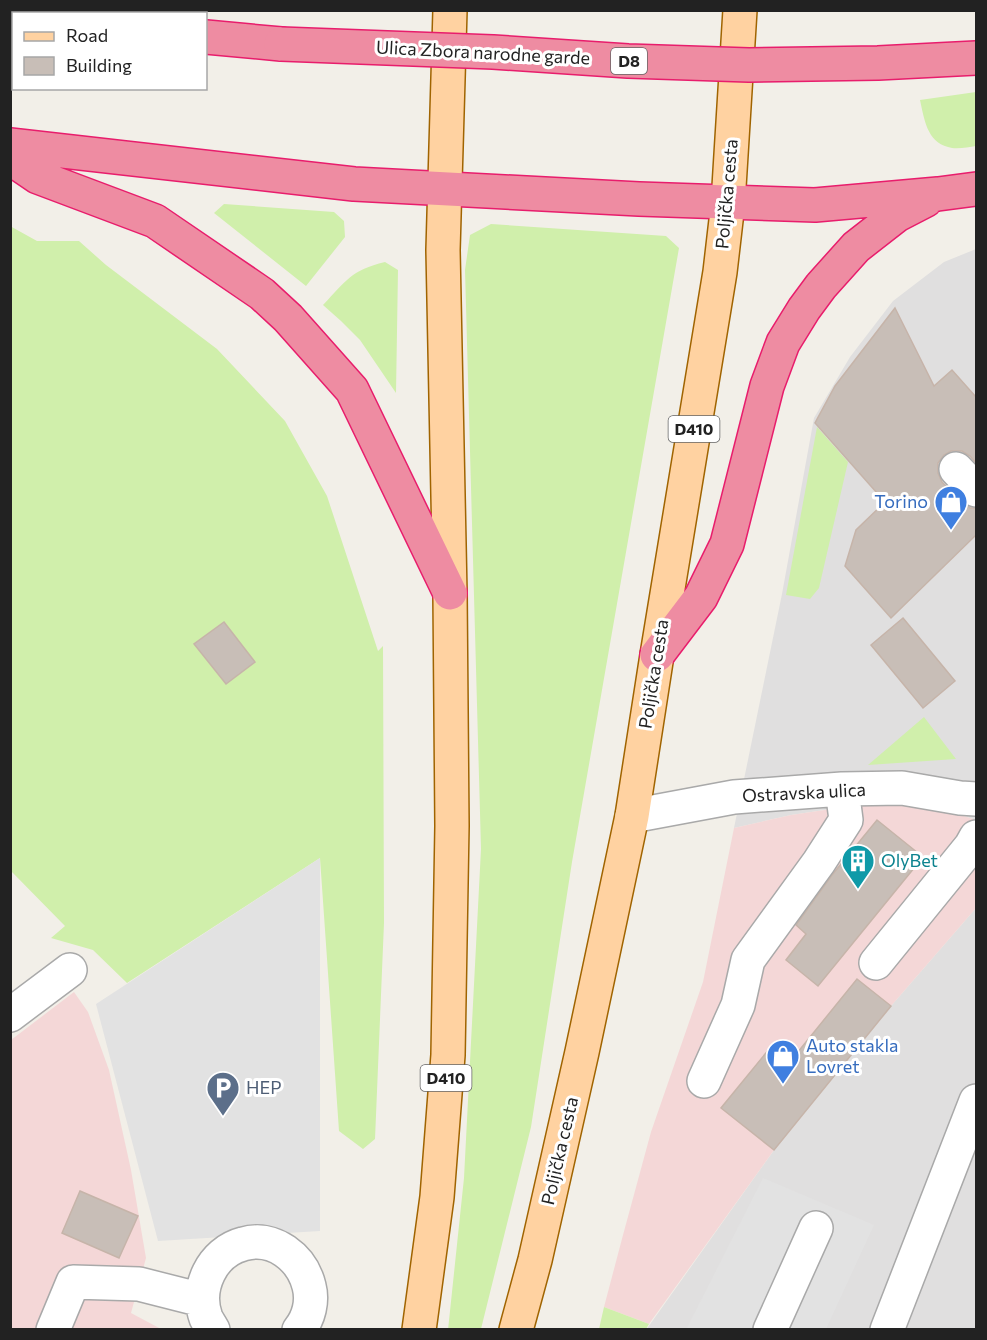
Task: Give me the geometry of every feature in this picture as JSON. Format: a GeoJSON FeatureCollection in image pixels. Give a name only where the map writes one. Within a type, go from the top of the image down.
{"type":"FeatureCollection","features":[{"type":"Feature","properties":{"kind":"highway","name":"Ulica Zbora narodne garde"},"geometry":{"type":"LineString","coordinates":[[207,37],[281,44],[749,65],[878,63],[976,58]]}},
{"type":"Feature","properties":{"kind":"highway"},"geometry":{"type":"LineString","coordinates":[[10,145],[354,184],[728,203],[815,205],[976,189]]}},
{"type":"Feature","properties":{"kind":"highway"},"geometry":{"type":"LineString","coordinates":[[10,158],[38,177],[155,221],[262,294],[288,318],[352,390],[450,593]]}},
{"type":"Feature","properties":{"kind":"highway"},"geometry":{"type":"LineString","coordinates":[[657,655],[701,597],[727,544],[767,386],[783,343],[821,286],[856,247],[897,214],[938,194]]}},
{"type":"Feature","properties":{"kind":"main road","name":"D410"},"geometry":{"type":"LineString","coordinates":[[419,1329],[437,1197],[448,1055],[452,826],[443,250],[450,10]]}},
{"type":"Feature","properties":{"kind":"main road","name":"Poljička cesta"},"geometry":{"type":"LineString","coordinates":[[516,1329],[535,1260],[632,816],[720,272],[728,203],[740,10]]}},
{"type":"Feature","properties":{"kind":"street","name":"Ostravska ulica"},"geometry":{"type":"LineString","coordinates":[[632,816],[734,797],[842,789],[902,788],[976,799]]}},
{"type":"Feature","properties":{"kind":"street"},"geometry":{"type":"LineString","coordinates":[[704,1081],[738,1005],[748,960],[819,862],[846,820],[842,789]]}},
{"type":"Feature","properties":{"kind":"street"},"geometry":{"type":"LineString","coordinates":[[876,963],[976,837]]}},
{"type":"Feature","properties":{"kind":"street"},"geometry":{"type":"LineString","coordinates":[[10,1016],[70,970]]}},
{"type":"Feature","properties":{"kind":"street"},"geometry":{"type":"LineString","coordinates":[[887,1329],[976,1101]]}},
{"type":"Feature","properties":{"kind":"street"},"geometry":{"type":"LineString","coordinates":[[770,1329],[816,1228]]}},
{"type":"Feature","properties":{"kind":"street"},"geometry":{"type":"LineString","coordinates":[[208,1315],[204,1281],[213,1264],[226,1251],[244,1244],[262,1243],[280,1248],[296,1259],[306,1274],[311,1293],[309,1312],[299,1329]]}},
{"type":"Feature","properties":{"kind":"street"},"geometry":{"type":"LineString","coordinates":[[53,1329],[73,1282],[139,1284],[208,1315]]}},
{"type":"Feature","properties":{"kind":"shaded area"},"geometry":{"type":"Polygon","coordinates":[[[976,249],[976,820],[940,808],[858,805],[791,815],[734,828],[782,594],[814,418],[850,357],[893,301],[944,262],[976,249]]]}},
{"type":"Feature","properties":{"kind":"shaded area"},"geometry":{"type":"Polygon","coordinates":[[[903,800],[940,808],[976,820],[976,908],[891,1006],[774,1150],[649,1324],[604,1307],[651,1132],[703,982],[734,828],[791,815],[903,800]]]}},
{"type":"Feature","properties":{"kind":"shaded area","name":"HEP"},"geometry":{"type":"Polygon","coordinates":[[[320,858],[320,1231],[158,1241],[96,1004],[320,858]]]}},
{"type":"Feature","properties":{"kind":"shaded area"},"geometry":{"type":"Polygon","coordinates":[[[976,908],[976,1329],[646,1330],[774,1150],[891,1006],[976,908]]]}},
{"type":"Feature","properties":{"kind":"shaded area"},"geometry":{"type":"Polygon","coordinates":[[[74,992],[88,1012],[109,1070],[131,1170],[146,1258],[131,1313],[161,1329],[11,1330],[11,1040],[74,992]]]}},
{"type":"Feature","properties":{"kind":"shaded area"},"geometry":{"type":"Polygon","coordinates":[[[763,1178],[874,1225],[826,1329],[686,1330],[763,1178]]]}},
{"type":"Feature","properties":{"kind":"green space"},"geometry":{"type":"Polygon","coordinates":[[[976,92],[976,146],[951,148],[935,140],[928,128],[920,100],[976,92]]]}},
{"type":"Feature","properties":{"kind":"green space"},"geometry":{"type":"Polygon","coordinates":[[[224,204],[334,212],[344,221],[345,237],[306,286],[214,213],[224,204]]]}},
{"type":"Feature","properties":{"kind":"green space"},"geometry":{"type":"Polygon","coordinates":[[[491,224],[666,236],[679,248],[572,862],[531,1127],[481,1329],[448,1330],[464,1178],[481,849],[465,270],[470,235],[491,224]]]}},
{"type":"Feature","properties":{"kind":"green space"},"geometry":{"type":"Polygon","coordinates":[[[10,226],[37,241],[79,241],[106,265],[217,349],[285,421],[327,496],[378,651],[383,646],[384,923],[375,1139],[363,1149],[339,1131],[320,858],[127,983],[93,950],[51,938],[65,926],[11,871],[10,226]]]}},
{"type":"Feature","properties":{"kind":"green space"},"geometry":{"type":"Polygon","coordinates":[[[385,262],[398,270],[396,393],[360,340],[323,305],[357,273],[385,262]]]}},
{"type":"Feature","properties":{"kind":"green space"},"geometry":{"type":"Polygon","coordinates":[[[817,427],[848,462],[819,588],[810,599],[786,595],[817,427]]]}},
{"type":"Feature","properties":{"kind":"green space"},"geometry":{"type":"Polygon","coordinates":[[[924,717],[956,759],[868,765],[924,717]]]}},
{"type":"Feature","properties":{"kind":"green space"},"geometry":{"type":"Polygon","coordinates":[[[604,1307],[649,1324],[646,1329],[599,1329],[604,1307]]]}},
{"type":"Feature","properties":{"kind":"building"},"geometry":{"type":"Polygon","coordinates":[[[895,308],[934,386],[952,370],[976,397],[976,463],[962,451],[951,451],[944,455],[938,463],[938,473],[942,482],[962,503],[970,508],[976,508],[976,535],[891,618],[845,566],[856,530],[885,502],[815,423],[835,386],[895,308]]]}},
{"type":"Feature","properties":{"kind":"building"},"geometry":{"type":"Polygon","coordinates":[[[903,618],[955,681],[923,708],[871,645],[903,618]]]}},
{"type":"Feature","properties":{"kind":"building"},"geometry":{"type":"Polygon","coordinates":[[[224,622],[255,662],[226,684],[194,644],[224,622]]]}},
{"type":"Feature","properties":{"kind":"building","name":"OlyBet"},"geometry":{"type":"Polygon","coordinates":[[[877,820],[923,857],[818,986],[786,960],[806,934],[796,925],[832,875],[877,820]]]}},
{"type":"Feature","properties":{"kind":"building","name":"Auto stakla Lovret"},"geometry":{"type":"Polygon","coordinates":[[[857,979],[891,1006],[774,1150],[721,1108],[770,1048],[789,1063],[857,979]]]}},
{"type":"Feature","properties":{"kind":"building"},"geometry":{"type":"Polygon","coordinates":[[[80,1191],[138,1216],[119,1258],[62,1233],[80,1191]]]}},
{"type":"Feature","properties":{"kind":"place","name":"Torino"},"geometry":{"type":"Point","coordinates":[951,531]}},
{"type":"Feature","properties":{"kind":"place","name":"OlyBet"},"geometry":{"type":"Point","coordinates":[858,890]}},
{"type":"Feature","properties":{"kind":"place","name":"Auto stakla Lovret"},"geometry":{"type":"Point","coordinates":[783,1085]}},
{"type":"Feature","properties":{"kind":"place","name":"HEP"},"geometry":{"type":"Point","coordinates":[223,1117]}}]}
